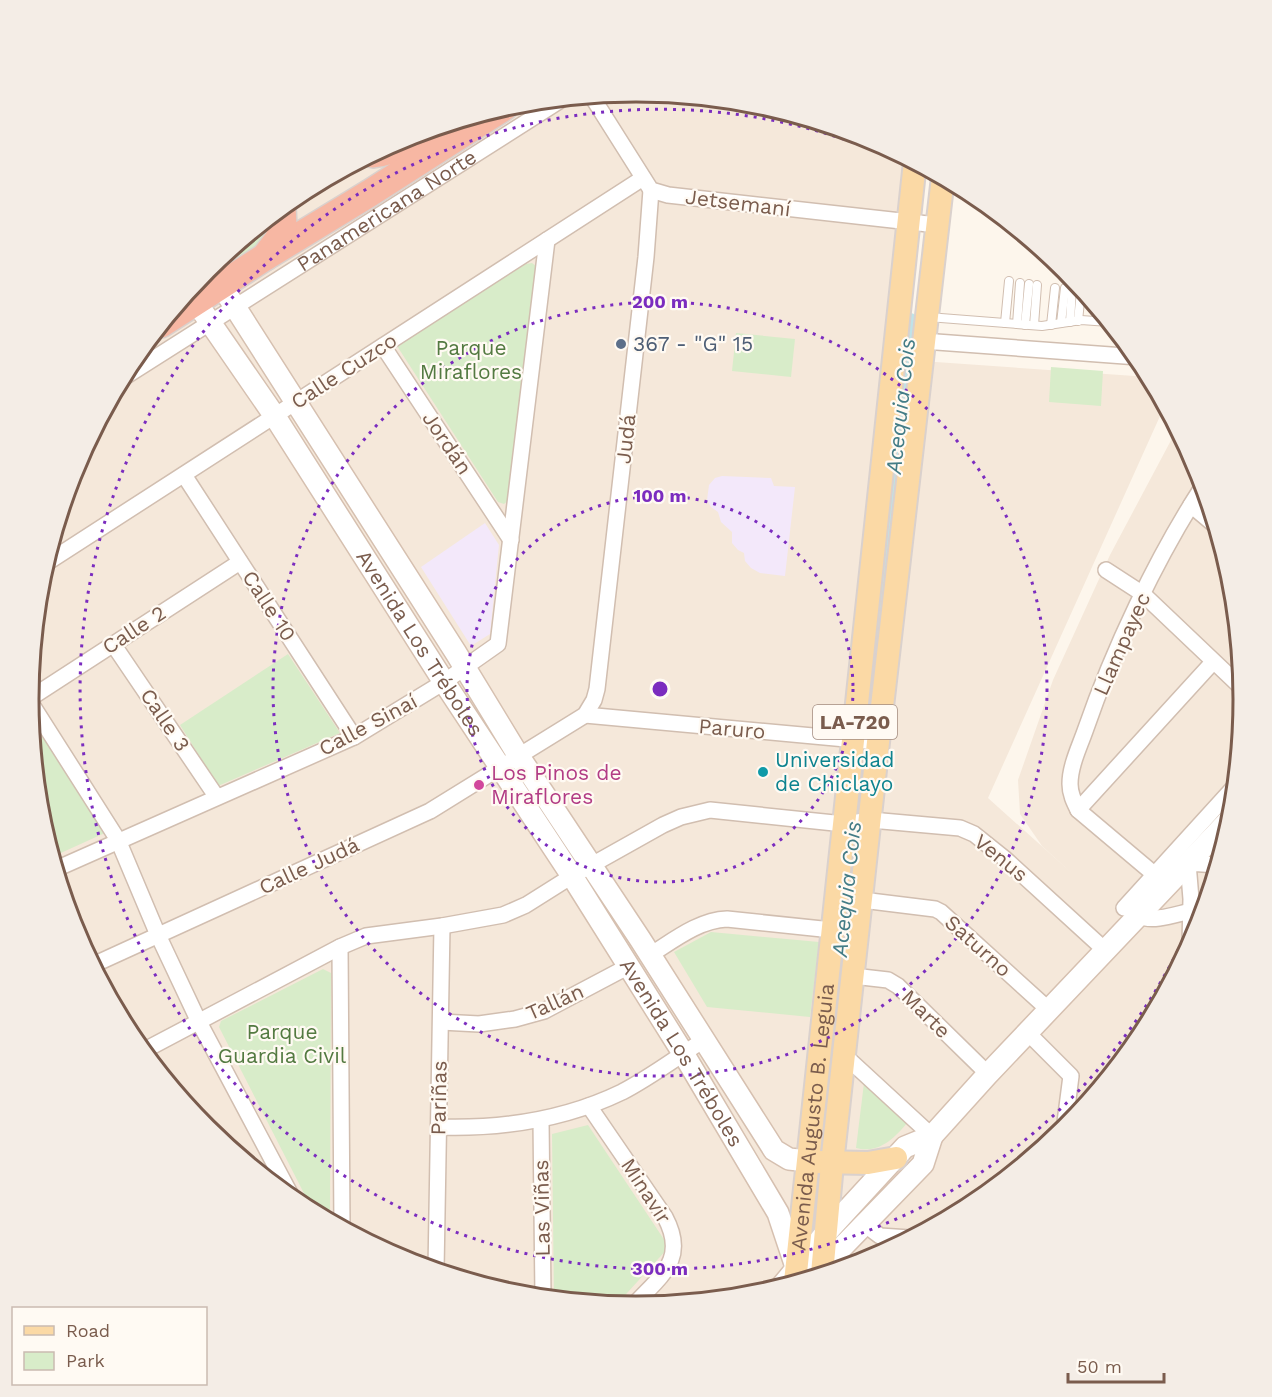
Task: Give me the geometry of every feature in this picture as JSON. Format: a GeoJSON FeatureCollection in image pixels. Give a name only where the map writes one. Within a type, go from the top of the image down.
{"type":"FeatureCollection","features":[{"type":"Feature","properties":{"kind":"highway","name":"Panamericana Norte"},"geometry":{"type":"LineString","coordinates":[[174,321],[203,313],[228,297],[265,257],[370,194],[481,122]]}},
{"type":"Feature","properties":{"kind":"highway"},"geometry":{"type":"LineString","coordinates":[[265,257],[278,240],[283,226],[283,218]]}},
{"type":"Feature","properties":{"kind":"main road","name":"Avenida Augusto B. Leguia"},"geometry":{"type":"LineString","coordinates":[[812,1269],[832,930],[914,170]]}},
{"type":"Feature","properties":{"kind":"main road","name":"Avenida Augusto B. Leguia"},"geometry":{"type":"LineString","coordinates":[[813,1268],[826,1234],[820,1162],[844,1054],[923,341],[944,187]]}},
{"type":"Feature","properties":{"kind":"main road","name":"Avenida Los Tréboles"},"geometry":{"type":"LineString","coordinates":[[228,297],[464,667],[510,761],[572,876],[683,1053],[810,1269]]}},
{"type":"Feature","properties":{"kind":"main road","name":"Avenida Los Tréboles"},"geometry":{"type":"LineString","coordinates":[[203,313],[274,416],[444,682],[592,865],[774,1150],[789,1159],[820,1162]]}},
{"type":"Feature","properties":{"kind":"main road"},"geometry":{"type":"LineString","coordinates":[[898,314],[926,317]]}},
{"type":"Feature","properties":{"kind":"main road"},"geometry":{"type":"LineString","coordinates":[[826,1234],[905,1148],[932,1136],[1106,951],[1132,912],[1188,863],[1218,832]]}},
{"type":"Feature","properties":{"kind":"main road"},"geometry":{"type":"LineString","coordinates":[[817,1267],[923,1164],[932,1136]]}},
{"type":"Feature","properties":{"kind":"main road"},"geometry":{"type":"LineString","coordinates":[[820,1162],[868,1163],[896,1158]]}},
{"type":"Feature","properties":{"kind":"street"},"geometry":{"type":"LineString","coordinates":[[596,103],[647,184]]}},
{"type":"Feature","properties":{"kind":"street","name":"Panamericana Norte"},"geometry":{"type":"LineString","coordinates":[[228,297],[545,109]]}},
{"type":"Feature","properties":{"kind":"street","name":"Jetsemaní"},"geometry":{"type":"LineString","coordinates":[[647,184],[668,195],[937,225]]}},
{"type":"Feature","properties":{"kind":"street","name":"Calle Cuzco"},"geometry":{"type":"LineString","coordinates":[[56,557],[547,240],[647,184]]}},
{"type":"Feature","properties":{"kind":"street","name":"Judá"},"geometry":{"type":"LineString","coordinates":[[585,715],[594,700],[599,678],[645,269],[647,184]]}},
{"type":"Feature","properties":{"kind":"street","name":"Calle Sinaí"},"geometry":{"type":"LineString","coordinates":[[63,866],[216,796],[354,737],[444,682],[498,644],[547,240]]}},
{"type":"Feature","properties":{"kind":"street"},"geometry":{"type":"LineString","coordinates":[[144,362],[203,313]]}},
{"type":"Feature","properties":{"kind":"street"},"geometry":{"type":"LineString","coordinates":[[923,341],[1124,356]]}},
{"type":"Feature","properties":{"kind":"street","name":"Jordán"},"geometry":{"type":"LineString","coordinates":[[383,346],[511,540]]}},
{"type":"Feature","properties":{"kind":"street","name":"Calle 10"},"geometry":{"type":"LineString","coordinates":[[183,475],[354,737]]}},
{"type":"Feature","properties":{"kind":"street","name":"Llampayec"},"geometry":{"type":"LineString","coordinates":[[1078,810],[1072,797],[1070,783],[1072,767],[1094,705],[1143,594],[1197,496]]}},
{"type":"Feature","properties":{"kind":"street"},"geometry":{"type":"LineString","coordinates":[[1191,505],[1204,516]]}},
{"type":"Feature","properties":{"kind":"street","name":"Calle 2"},"geometry":{"type":"LineString","coordinates":[[39,693],[240,562]]}},
{"type":"Feature","properties":{"kind":"street"},"geometry":{"type":"LineString","coordinates":[[1106,570],[1143,594],[1233,680]]}},
{"type":"Feature","properties":{"kind":"street","name":"Calle 3"},"geometry":{"type":"LineString","coordinates":[[113,644],[216,796]]}},
{"type":"Feature","properties":{"kind":"street"},"geometry":{"type":"LineString","coordinates":[[1154,874],[1078,810],[1213,662]]}},
{"type":"Feature","properties":{"kind":"street"},"geometry":{"type":"LineString","coordinates":[[510,761],[585,715]]}},
{"type":"Feature","properties":{"kind":"street","name":"Paruro"},"geometry":{"type":"LineString","coordinates":[[585,715],[878,742]]}},
{"type":"Feature","properties":{"kind":"street"},"geometry":{"type":"LineString","coordinates":[[39,716],[118,840],[158,935],[199,1022],[282,1179]]}},
{"type":"Feature","properties":{"kind":"street","name":"Calle Judá"},"geometry":{"type":"LineString","coordinates":[[100,962],[430,811],[510,761]]}},
{"type":"Feature","properties":{"kind":"street"},"geometry":{"type":"LineString","coordinates":[[1191,911],[1153,919],[1146,919],[1132,912],[1154,874],[1225,797]]}},
{"type":"Feature","properties":{"kind":"street","name":"Venus"},"geometry":{"type":"LineString","coordinates":[[151,1047],[340,947],[366,936],[503,915],[526,905],[572,876],[663,825],[681,817],[710,810],[845,824],[870,820],[960,828],[974,834],[1004,858],[1106,951]]}},
{"type":"Feature","properties":{"kind":"street"},"geometry":{"type":"LineString","coordinates":[[1191,919],[1188,863],[1210,864]]}},
{"type":"Feature","properties":{"kind":"street","name":"Saturno"},"geometry":{"type":"LineString","coordinates":[[862,900],[934,909],[941,912],[1049,1010]]}},
{"type":"Feature","properties":{"kind":"street"},"geometry":{"type":"LineString","coordinates":[[650,954],[705,923],[716,920],[727,919],[832,930]]}},
{"type":"Feature","properties":{"kind":"street","name":"Pariñas"},"geometry":{"type":"LineString","coordinates":[[432,1259],[439,1126],[442,926]]}},
{"type":"Feature","properties":{"kind":"street"},"geometry":{"type":"LineString","coordinates":[[340,947],[342,1219]]}},
{"type":"Feature","properties":{"kind":"street","name":"Tallán"},"geometry":{"type":"LineString","coordinates":[[441,1022],[479,1024],[515,1019],[544,1011],[629,966]]}},
{"type":"Feature","properties":{"kind":"street","name":"Marte"},"geometry":{"type":"LineString","coordinates":[[853,976],[888,980],[898,986],[988,1074]]}},
{"type":"Feature","properties":{"kind":"street"},"geometry":{"type":"LineString","coordinates":[[1028,1033],[1071,1076],[1066,1112]]}},
{"type":"Feature","properties":{"kind":"street"},"geometry":{"type":"LineString","coordinates":[[439,1126],[484,1127],[541,1120],[589,1106],[654,1074],[704,1040]]}},
{"type":"Feature","properties":{"kind":"street"},"geometry":{"type":"LineString","coordinates":[[844,1054],[932,1136]]}},
{"type":"Feature","properties":{"kind":"street","name":"Minavir"},"geometry":{"type":"LineString","coordinates":[[589,1106],[665,1216],[672,1230],[675,1247],[673,1257],[666,1269],[642,1296]]}},
{"type":"Feature","properties":{"kind":"street","name":"Las Viñas"},"geometry":{"type":"LineString","coordinates":[[541,1120],[543,1288]]}},
{"type":"Feature","properties":{"kind":"street"},"geometry":{"type":"LineString","coordinates":[[864,1224],[880,1236],[893,1237]]}},
{"type":"Feature","properties":{"kind":"lane"},"geometry":{"type":"LineString","coordinates":[[1005,323],[1010,281]]}},
{"type":"Feature","properties":{"kind":"lane"},"geometry":{"type":"LineString","coordinates":[[1021,324],[1029,284],[1034,326]]}},
{"type":"Feature","properties":{"kind":"lane"},"geometry":{"type":"LineString","coordinates":[[1052,325],[1055,288]]}},
{"type":"Feature","properties":{"kind":"lane"},"geometry":{"type":"LineString","coordinates":[[1068,288],[1070,322]]}},
{"type":"Feature","properties":{"kind":"lane"},"geometry":{"type":"LineString","coordinates":[[1070,322],[1079,299]]}},
{"type":"Feature","properties":{"kind":"lane"},"geometry":{"type":"LineString","coordinates":[[926,317],[1034,326],[1099,322]]}},
{"type":"Feature","properties":{"kind":"shaded area"},"geometry":{"type":"Polygon","coordinates":[[[597,103],[675,103],[752,113],[828,133],[864,147],[923,175],[893,359],[1138,376],[1161,415],[988,798],[1075,876],[1042,846],[1020,814],[1018,780],[1053,680],[1110,555],[1173,437],[1188,470],[1213,544],[1222,582],[1232,659],[1232,738],[1222,815],[1213,853],[1188,927],[1153,997],[1110,1062],[1058,1121],[1030,1147],[968,1195],[934,1216],[864,1250],[791,1275],[752,1284],[675,1294],[636,1296],[558,1290],[520,1284],[444,1264],[372,1234],[337,1216],[304,1195],[242,1147],[214,1121],[162,1062],[119,997],[101,963],[84,927],[59,853],[50,815],[40,738],[40,659],[44,621],[59,544],[71,507],[84,470],[119,400],[162,335],[187,305],[214,276],[273,225],[304,202],[372,163],[444,133],[481,122],[520,113],[597,103]]]}},
{"type":"Feature","properties":{"kind":"shaded area"},"geometry":{"type":"Polygon","coordinates":[[[722,476],[771,478],[774,486],[795,487],[785,576],[760,573],[751,568],[745,561],[744,553],[732,543],[732,532],[721,522],[718,512],[707,500],[709,485],[715,478],[722,476]]]}},
{"type":"Feature","properties":{"kind":"shaded area"},"geometry":{"type":"Polygon","coordinates":[[[485,523],[499,545],[490,634],[471,646],[421,567],[485,523]]]}},
{"type":"Feature","properties":{"kind":"green space"},"geometry":{"type":"Polygon","coordinates":[[[267,230],[254,249],[221,270],[267,230]]]}},
{"type":"Feature","properties":{"kind":"green space","name":"Parque Miraflores"},"geometry":{"type":"Polygon","coordinates":[[[532,263],[536,266],[509,500],[504,504],[498,502],[397,346],[399,342],[526,264],[532,263]]]}},
{"type":"Feature","properties":{"kind":"green space"},"geometry":{"type":"Polygon","coordinates":[[[736,333],[795,339],[791,377],[732,371],[736,333]]]}},
{"type":"Feature","properties":{"kind":"green space"},"geometry":{"type":"Polygon","coordinates":[[[1051,367],[1103,371],[1101,406],[1049,402],[1051,367]]]}},
{"type":"Feature","properties":{"kind":"green space"},"geometry":{"type":"Polygon","coordinates":[[[288,654],[340,733],[218,786],[180,725],[288,654]]]}},
{"type":"Feature","properties":{"kind":"green space"},"geometry":{"type":"Polygon","coordinates":[[[40,726],[107,832],[59,854],[44,776],[40,726]]]}},
{"type":"Feature","properties":{"kind":"green space"},"geometry":{"type":"Polygon","coordinates":[[[711,932],[819,942],[810,1017],[707,1007],[674,952],[711,932]]]}},
{"type":"Feature","properties":{"kind":"green space","name":"Parque Guardia Civil"},"geometry":{"type":"Polygon","coordinates":[[[323,969],[331,973],[330,1212],[305,1196],[219,1027],[221,1021],[323,969]]]}},
{"type":"Feature","properties":{"kind":"green space"},"geometry":{"type":"Polygon","coordinates":[[[864,1083],[907,1123],[885,1144],[871,1149],[856,1148],[864,1083]]]}},
{"type":"Feature","properties":{"kind":"green space"},"geometry":{"type":"Polygon","coordinates":[[[588,1125],[669,1247],[625,1295],[554,1289],[552,1134],[588,1125]]]}},
{"type":"Feature","properties":{"kind":"waterway","name":"Acequia Cois"},"geometry":{"type":"LineString","coordinates":[[864,745],[910,320]]}},
{"type":"Feature","properties":{"kind":"waterway","name":"Acequia Cois"},"geometry":{"type":"LineString","coordinates":[[811,1249],[822,1131]]}},
{"type":"Feature","properties":{"kind":"place","name":"367 - \"G\" 15"},"geometry":{"type":"Point","coordinates":[621,344]}},
{"type":"Feature","properties":{"kind":"place","name":"Universidad de Chiclayo"},"geometry":{"type":"Point","coordinates":[763,772]}},
{"type":"Feature","properties":{"kind":"place","name":"Los Pinos de Miraflores"},"geometry":{"type":"Point","coordinates":[479,785]}}]}
